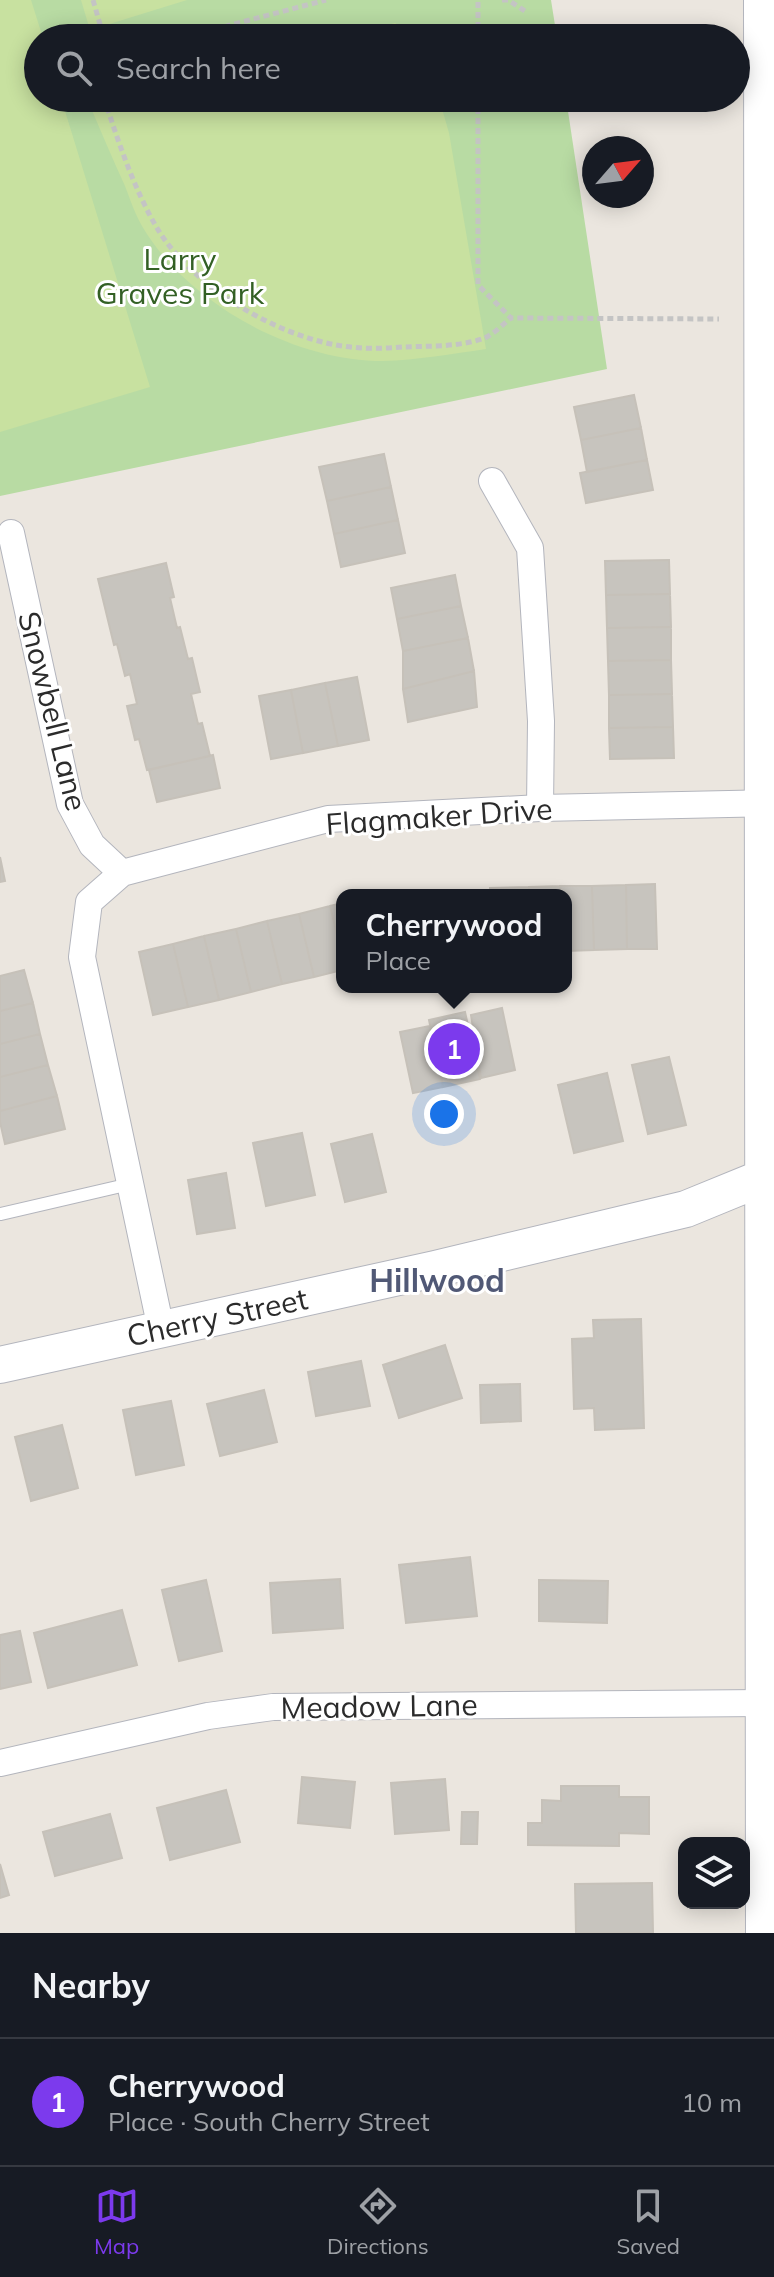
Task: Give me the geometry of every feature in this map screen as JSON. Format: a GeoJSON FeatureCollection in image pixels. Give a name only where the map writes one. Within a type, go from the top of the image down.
{"type":"FeatureCollection","features":[{"type":"Feature","properties":{"kind":"main road"},"geometry":{"type":"LineString","coordinates":[[762,0],[768,267],[769,1175],[764,1933]]}},
{"type":"Feature","properties":{"kind":"main road","name":"Cherry Street"},"geometry":{"type":"LineString","coordinates":[[0,1365],[435,1269],[686,1209],[769,1175]]}},
{"type":"Feature","properties":{"kind":"street"},"geometry":{"type":"LineString","coordinates":[[492,481],[530,548],[541,721],[540,808]]}},
{"type":"Feature","properties":{"kind":"street","name":"Snowbell Lane"},"geometry":{"type":"LineString","coordinates":[[11,533],[70,804],[92,845],[122,873]]}},
{"type":"Feature","properties":{"kind":"street","name":"Flagmaker Drive"},"geometry":{"type":"LineString","coordinates":[[161,1329],[82,957],[89,902],[122,873],[328,819],[540,808],[768,804]]}},
{"type":"Feature","properties":{"kind":"street","name":"Meadow Lane"},"geometry":{"type":"LineString","coordinates":[[0,1763],[208,1716],[273,1707],[764,1703]]}},
{"type":"Feature","properties":{"kind":"lane"},"geometry":{"type":"LineString","coordinates":[[1,1214],[130,1184]]}},
{"type":"Feature","properties":{"kind":"path"},"geometry":{"type":"LineString","coordinates":[[93,0],[100,24]]}},
{"type":"Feature","properties":{"kind":"path"},"geometry":{"type":"LineString","coordinates":[[234,24],[326,0]]}},
{"type":"Feature","properties":{"kind":"path"},"geometry":{"type":"LineString","coordinates":[[478,0],[478,24]]}},
{"type":"Feature","properties":{"kind":"path"},"geometry":{"type":"LineString","coordinates":[[502,0],[508,0],[525,11]]}},
{"type":"Feature","properties":{"kind":"path"},"geometry":{"type":"LineString","coordinates":[[109,112],[134,179],[157,227],[180,260],[221,295],[292,331],[335,345],[374,349],[484,339],[511,318],[719,319]]}},
{"type":"Feature","properties":{"kind":"path"},"geometry":{"type":"LineString","coordinates":[[478,112],[478,285],[511,318]]}},
{"type":"Feature","properties":{"kind":"green space","name":"Larry Graves Park"},"geometry":{"type":"Polygon","coordinates":[[[0,0],[551,0],[555,24],[24,24],[24,112],[568,112],[607,369],[0,496],[0,0]]]}},
{"type":"Feature","properties":{"kind":"green space"},"geometry":{"type":"Polygon","coordinates":[[[0,0],[31,0],[39,24],[24,24],[24,112],[65,112],[150,387],[0,432],[0,0]]]}},
{"type":"Feature","properties":{"kind":"green space"},"geometry":{"type":"Polygon","coordinates":[[[81,0],[187,0],[109,24],[88,24],[81,0]]]}},
{"type":"Feature","properties":{"kind":"green space"},"geometry":{"type":"Polygon","coordinates":[[[93,112],[443,112],[486,349],[383,361],[314,351],[279,339],[214,303],[186,280],[142,226],[93,112]]]}},
{"type":"Feature","properties":{"kind":"building"},"geometry":{"type":"Polygon","coordinates":[[[634,395],[641,428],[581,440],[574,407],[634,395]]]}},
{"type":"Feature","properties":{"kind":"building"},"geometry":{"type":"Polygon","coordinates":[[[641,428],[647,460],[587,472],[581,440],[641,428]]]}},
{"type":"Feature","properties":{"kind":"building"},"geometry":{"type":"Polygon","coordinates":[[[384,454],[391,487],[327,501],[319,467],[384,454]]]}},
{"type":"Feature","properties":{"kind":"building"},"geometry":{"type":"Polygon","coordinates":[[[647,460],[653,490],[586,503],[580,473],[647,460]]]}},
{"type":"Feature","properties":{"kind":"building"},"geometry":{"type":"Polygon","coordinates":[[[391,487],[398,520],[334,534],[327,501],[391,487]]]}},
{"type":"Feature","properties":{"kind":"building"},"geometry":{"type":"Polygon","coordinates":[[[398,520],[405,553],[341,567],[334,534],[398,520]]]}},
{"type":"Feature","properties":{"kind":"building"},"geometry":{"type":"Polygon","coordinates":[[[669,560],[670,594],[606,595],[605,561],[669,560]]]}},
{"type":"Feature","properties":{"kind":"building"},"geometry":{"type":"Polygon","coordinates":[[[166,563],[177,628],[180,627],[188,659],[192,658],[200,692],[191,694],[210,756],[147,770],[139,739],[135,740],[127,706],[137,704],[130,674],[125,676],[117,644],[114,645],[98,579],[166,563]]]}},
{"type":"Feature","properties":{"kind":"building"},"geometry":{"type":"Polygon","coordinates":[[[455,575],[461,606],[397,619],[391,588],[455,575]]]}},
{"type":"Feature","properties":{"kind":"building"},"geometry":{"type":"Polygon","coordinates":[[[670,594],[671,627],[607,628],[606,595],[670,594]]]}},
{"type":"Feature","properties":{"kind":"building"},"geometry":{"type":"Polygon","coordinates":[[[461,606],[468,638],[403,651],[397,619],[461,606]]]}},
{"type":"Feature","properties":{"kind":"building"},"geometry":{"type":"Polygon","coordinates":[[[671,627],[671,660],[608,661],[607,628],[671,627]]]}},
{"type":"Feature","properties":{"kind":"building"},"geometry":{"type":"Polygon","coordinates":[[[468,638],[474,671],[403,689],[403,651],[468,638]]]}},
{"type":"Feature","properties":{"kind":"building"},"geometry":{"type":"Polygon","coordinates":[[[671,660],[672,694],[609,695],[608,661],[671,660]]]}},
{"type":"Feature","properties":{"kind":"building"},"geometry":{"type":"Polygon","coordinates":[[[474,671],[477,707],[408,722],[403,689],[474,671]]]}},
{"type":"Feature","properties":{"kind":"building"},"geometry":{"type":"Polygon","coordinates":[[[357,677],[369,740],[338,746],[325,683],[357,677]]]}},
{"type":"Feature","properties":{"kind":"building"},"geometry":{"type":"Polygon","coordinates":[[[325,683],[338,746],[303,753],[291,690],[325,683]]]}},
{"type":"Feature","properties":{"kind":"building"},"geometry":{"type":"Polygon","coordinates":[[[291,690],[303,753],[271,759],[259,696],[291,690]]]}},
{"type":"Feature","properties":{"kind":"building"},"geometry":{"type":"Polygon","coordinates":[[[672,694],[673,727],[609,728],[609,695],[672,694]]]}},
{"type":"Feature","properties":{"kind":"building"},"geometry":{"type":"Polygon","coordinates":[[[673,727],[674,758],[610,759],[609,728],[673,727]]]}},
{"type":"Feature","properties":{"kind":"building"},"geometry":{"type":"Polygon","coordinates":[[[213,755],[220,788],[157,802],[149,770],[213,755]]]}},
{"type":"Feature","properties":{"kind":"building"},"geometry":{"type":"Polygon","coordinates":[[[0,857],[5,881],[0,882],[0,857]]]}},
{"type":"Feature","properties":{"kind":"building"},"geometry":{"type":"Polygon","coordinates":[[[655,884],[657,949],[627,949],[626,885],[655,884]]]}},
{"type":"Feature","properties":{"kind":"building"},"geometry":{"type":"Polygon","coordinates":[[[626,885],[627,949],[594,950],[592,886],[626,885]]]}},
{"type":"Feature","properties":{"kind":"building"},"geometry":{"type":"Polygon","coordinates":[[[560,886],[560,889],[529,889],[560,886]]]}},
{"type":"Feature","properties":{"kind":"building"},"geometry":{"type":"Polygon","coordinates":[[[560,886],[592,886],[594,950],[572,951],[572,889],[560,889],[560,886]]]}},
{"type":"Feature","properties":{"kind":"building"},"geometry":{"type":"Polygon","coordinates":[[[529,887],[529,889],[490,889],[529,887]]]}},
{"type":"Feature","properties":{"kind":"building"},"geometry":{"type":"Polygon","coordinates":[[[336,904],[336,930],[330,906],[336,904]]]}},
{"type":"Feature","properties":{"kind":"building"},"geometry":{"type":"Polygon","coordinates":[[[330,906],[336,930],[336,972],[314,977],[299,914],[330,906]]]}},
{"type":"Feature","properties":{"kind":"building"},"geometry":{"type":"Polygon","coordinates":[[[299,914],[314,977],[282,984],[267,921],[299,914]]]}},
{"type":"Feature","properties":{"kind":"building"},"geometry":{"type":"Polygon","coordinates":[[[267,921],[282,984],[251,992],[236,929],[267,921]]]}},
{"type":"Feature","properties":{"kind":"building"},"geometry":{"type":"Polygon","coordinates":[[[236,929],[251,992],[219,1000],[204,936],[236,929]]]}},
{"type":"Feature","properties":{"kind":"building"},"geometry":{"type":"Polygon","coordinates":[[[204,936],[219,1000],[188,1007],[173,944],[204,936]]]}},
{"type":"Feature","properties":{"kind":"building"},"geometry":{"type":"Polygon","coordinates":[[[173,944],[188,1007],[153,1015],[139,952],[173,944]]]}},
{"type":"Feature","properties":{"kind":"building"},"geometry":{"type":"Polygon","coordinates":[[[24,970],[33,1003],[0,1011],[0,976],[24,970]]]}},
{"type":"Feature","properties":{"kind":"building"},"geometry":{"type":"Polygon","coordinates":[[[33,1003],[40,1034],[0,1044],[0,1011],[33,1003]]]}},
{"type":"Feature","properties":{"kind":"building"},"geometry":{"type":"Polygon","coordinates":[[[502,1008],[515,1070],[481,1078],[471,1015],[502,1008]]]}},
{"type":"Feature","properties":{"kind":"building"},"geometry":{"type":"Polygon","coordinates":[[[465,1012],[480,1079],[443,1087],[429,1020],[465,1012]]]}},
{"type":"Feature","properties":{"kind":"building"},"geometry":{"type":"Polygon","coordinates":[[[430,1026],[443,1087],[413,1093],[400,1032],[430,1026]]]}},
{"type":"Feature","properties":{"kind":"building"},"geometry":{"type":"Polygon","coordinates":[[[40,1034],[48,1065],[0,1077],[0,1044],[40,1034]]]}},
{"type":"Feature","properties":{"kind":"building"},"geometry":{"type":"Polygon","coordinates":[[[669,1057],[686,1125],[648,1134],[632,1065],[669,1057]]]}},
{"type":"Feature","properties":{"kind":"building"},"geometry":{"type":"Polygon","coordinates":[[[48,1065],[57,1096],[0,1111],[0,1077],[48,1065]]]}},
{"type":"Feature","properties":{"kind":"building"},"geometry":{"type":"Polygon","coordinates":[[[607,1073],[623,1141],[574,1153],[558,1085],[607,1073]]]}},
{"type":"Feature","properties":{"kind":"building"},"geometry":{"type":"Polygon","coordinates":[[[57,1096],[65,1129],[5,1144],[0,1111],[57,1096]]]}},
{"type":"Feature","properties":{"kind":"building"},"geometry":{"type":"Polygon","coordinates":[[[302,1133],[315,1195],[266,1206],[253,1143],[302,1133]]]}},
{"type":"Feature","properties":{"kind":"building"},"geometry":{"type":"Polygon","coordinates":[[[372,1134],[386,1192],[345,1202],[331,1144],[372,1134]]]}},
{"type":"Feature","properties":{"kind":"building"},"geometry":{"type":"Polygon","coordinates":[[[226,1173],[235,1228],[197,1234],[188,1180],[226,1173]]]}},
{"type":"Feature","properties":{"kind":"building"},"geometry":{"type":"Polygon","coordinates":[[[641,1319],[644,1428],[595,1430],[594,1408],[574,1409],[572,1339],[594,1338],[593,1320],[641,1319]]]}},
{"type":"Feature","properties":{"kind":"building"},"geometry":{"type":"Polygon","coordinates":[[[445,1345],[462,1398],[399,1418],[383,1365],[445,1345]]]}},
{"type":"Feature","properties":{"kind":"building"},"geometry":{"type":"Polygon","coordinates":[[[361,1361],[370,1406],[316,1416],[308,1372],[361,1361]]]}},
{"type":"Feature","properties":{"kind":"building"},"geometry":{"type":"Polygon","coordinates":[[[520,1384],[521,1421],[481,1423],[480,1385],[520,1384]]]}},
{"type":"Feature","properties":{"kind":"building"},"geometry":{"type":"Polygon","coordinates":[[[264,1390],[277,1442],[220,1456],[207,1404],[264,1390]]]}},
{"type":"Feature","properties":{"kind":"building"},"geometry":{"type":"Polygon","coordinates":[[[171,1401],[184,1465],[136,1475],[123,1410],[171,1401]]]}},
{"type":"Feature","properties":{"kind":"building"},"geometry":{"type":"Polygon","coordinates":[[[62,1425],[78,1488],[31,1501],[15,1437],[62,1425]]]}},
{"type":"Feature","properties":{"kind":"building"},"geometry":{"type":"Polygon","coordinates":[[[470,1557],[477,1616],[406,1623],[399,1565],[470,1557]]]}},
{"type":"Feature","properties":{"kind":"building"},"geometry":{"type":"Polygon","coordinates":[[[340,1579],[343,1628],[273,1633],[270,1583],[340,1579]]]}},
{"type":"Feature","properties":{"kind":"building"},"geometry":{"type":"Polygon","coordinates":[[[206,1580],[222,1651],[179,1661],[162,1590],[206,1580]]]}},
{"type":"Feature","properties":{"kind":"building"},"geometry":{"type":"Polygon","coordinates":[[[539,1580],[608,1581],[607,1623],[539,1621],[539,1580]]]}},
{"type":"Feature","properties":{"kind":"building"},"geometry":{"type":"Polygon","coordinates":[[[122,1610],[137,1665],[48,1688],[34,1633],[122,1610]]]}},
{"type":"Feature","properties":{"kind":"building"},"geometry":{"type":"Polygon","coordinates":[[[20,1631],[31,1682],[0,1689],[0,1635],[20,1631]]]}},
{"type":"Feature","properties":{"kind":"building"},"geometry":{"type":"Polygon","coordinates":[[[302,1777],[355,1782],[350,1828],[298,1823],[302,1777]]]}},
{"type":"Feature","properties":{"kind":"building"},"geometry":{"type":"Polygon","coordinates":[[[445,1779],[449,1830],[395,1834],[391,1783],[445,1779]]]}},
{"type":"Feature","properties":{"kind":"building"},"geometry":{"type":"Polygon","coordinates":[[[561,1786],[619,1786],[619,1797],[649,1797],[649,1834],[619,1833],[619,1846],[528,1845],[528,1823],[542,1823],[542,1800],[561,1801],[561,1786]]]}},
{"type":"Feature","properties":{"kind":"building"},"geometry":{"type":"Polygon","coordinates":[[[226,1790],[240,1842],[170,1860],[157,1808],[226,1790]]]}},
{"type":"Feature","properties":{"kind":"building"},"geometry":{"type":"Polygon","coordinates":[[[462,1812],[478,1812],[477,1844],[461,1844],[462,1812]]]}},
{"type":"Feature","properties":{"kind":"building"},"geometry":{"type":"Polygon","coordinates":[[[110,1814],[122,1858],[55,1876],[43,1832],[110,1814]]]}},
{"type":"Feature","properties":{"kind":"building"},"geometry":{"type":"Polygon","coordinates":[[[0,1864],[9,1895],[0,1898],[0,1864]]]}},
{"type":"Feature","properties":{"kind":"building"},"geometry":{"type":"Polygon","coordinates":[[[652,1883],[653,1933],[576,1933],[575,1884],[652,1883]]]}},
{"type":"Feature","properties":{"kind":"place","name":"Cherrywood"},"geometry":{"type":"Point","coordinates":[454,1049]}},
{"type":"Feature","properties":{"kind":"district","name":"Hillwood"},"geometry":{"type":"Point","coordinates":[437,1280]}}]}
